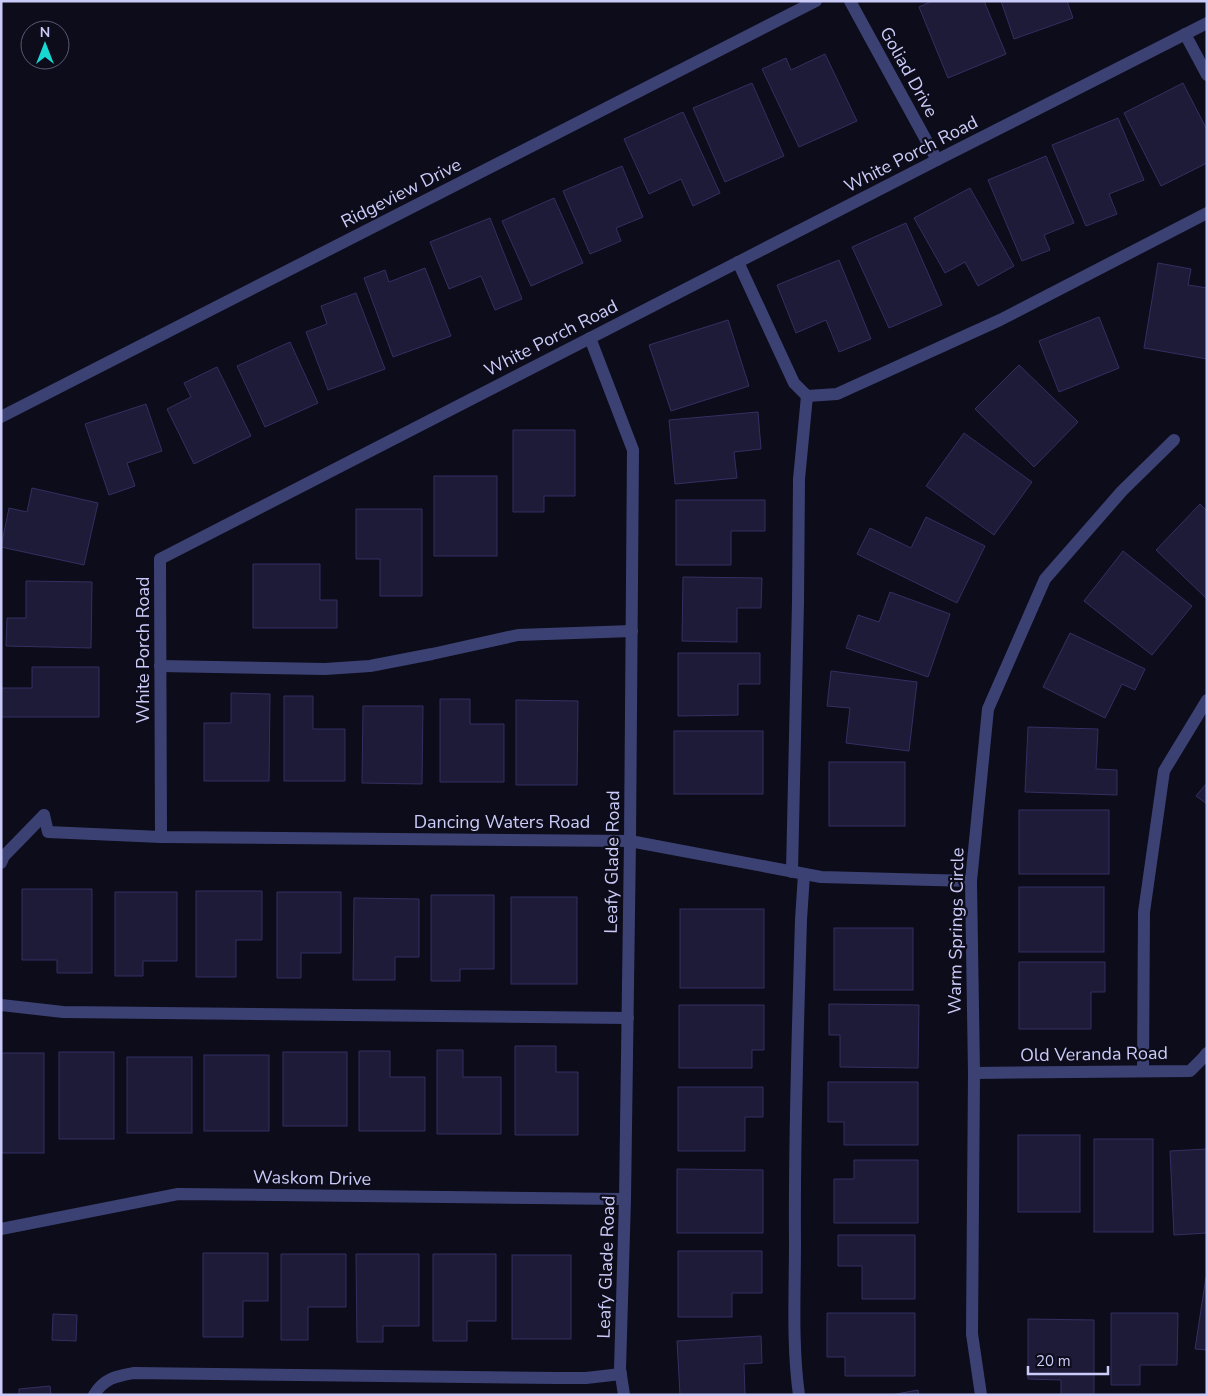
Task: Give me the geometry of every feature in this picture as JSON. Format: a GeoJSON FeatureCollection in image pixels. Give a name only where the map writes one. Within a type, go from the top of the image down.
{"type":"FeatureCollection","features":[{"type":"Feature","properties":{"kind":"street","name":"Ridgeview Drive"},"geometry":{"type":"LineString","coordinates":[[1,417],[816,1]]}},
{"type":"Feature","properties":{"kind":"street","name":"Goliad Drive"},"geometry":{"type":"LineString","coordinates":[[850,1],[937,160]]}},
{"type":"Feature","properties":{"kind":"street","name":"White Porch Road"},"geometry":{"type":"LineString","coordinates":[[161,837],[160,559],[1207,23]]}},
{"type":"Feature","properties":{"kind":"street"},"geometry":{"type":"LineString","coordinates":[[1185,34],[1207,75]]}},
{"type":"Feature","properties":{"kind":"street"},"geometry":{"type":"LineString","coordinates":[[738,262],[794,383],[807,396],[837,394],[991,324],[1207,213]]}},
{"type":"Feature","properties":{"kind":"street","name":"Leafy Glade Road"},"geometry":{"type":"LineString","coordinates":[[590,338],[633,450],[628,1018],[621,1374],[624,1395]]}},
{"type":"Feature","properties":{"kind":"street"},"geometry":{"type":"LineString","coordinates":[[799,1395],[795,1320],[794,1222],[801,920],[798,873],[798,602],[799,479],[807,396]]}},
{"type":"Feature","properties":{"kind":"street","name":"Warm Springs Circle"},"geometry":{"type":"LineString","coordinates":[[981,1395],[972,1334],[974,1073],[970,880],[988,709],[1044,580],[1122,491],[1174,440]]}},
{"type":"Feature","properties":{"kind":"street"},"geometry":{"type":"LineString","coordinates":[[160,666],[334,668],[370,666],[518,634],[632,631]]}},
{"type":"Feature","properties":{"kind":"street"},"geometry":{"type":"LineString","coordinates":[[1143,1071],[1144,912],[1164,771],[1207,700]]}},
{"type":"Feature","properties":{"kind":"street","name":"Dancing Waters Road"},"geometry":{"type":"LineString","coordinates":[[1,863],[4,856],[44,815],[48,832],[161,837],[630,841],[821,877],[970,880]]}},
{"type":"Feature","properties":{"kind":"street"},"geometry":{"type":"LineString","coordinates":[[1,1005],[64,1012],[628,1018]]}},
{"type":"Feature","properties":{"kind":"street","name":"Old Veranda Road"},"geometry":{"type":"LineString","coordinates":[[974,1073],[1190,1071],[1207,1053]]}},
{"type":"Feature","properties":{"kind":"street","name":"Waskom Drive"},"geometry":{"type":"LineString","coordinates":[[1,1229],[178,1194],[625,1199]]}},
{"type":"Feature","properties":{"kind":"street"},"geometry":{"type":"LineString","coordinates":[[94,1395],[99,1386],[114,1376],[134,1373],[558,1378],[586,1378],[621,1374]]}},
{"type":"Feature","properties":{"kind":"building"},"geometry":{"type":"Polygon","coordinates":[[[932,1],[984,1],[1006,54],[948,78],[919,7],[932,1]]]}},
{"type":"Feature","properties":{"kind":"building"},"geometry":{"type":"Polygon","coordinates":[[[1001,1],[1067,1],[1073,18],[1014,39],[1001,1]]]}},
{"type":"Feature","properties":{"kind":"building"},"geometry":{"type":"Polygon","coordinates":[[[825,54],[857,121],[799,147],[762,69],[786,58],[791,70],[825,54]]]}},
{"type":"Feature","properties":{"kind":"building"},"geometry":{"type":"Polygon","coordinates":[[[752,83],[784,156],[725,182],[693,108],[752,83]]]}},
{"type":"Feature","properties":{"kind":"building"},"geometry":{"type":"Polygon","coordinates":[[[1183,83],[1207,130],[1207,163],[1161,186],[1124,113],[1183,83]]]}},
{"type":"Feature","properties":{"kind":"building"},"geometry":{"type":"Polygon","coordinates":[[[683,112],[720,193],[693,206],[681,179],[649,194],[624,139],[683,112]]]}},
{"type":"Feature","properties":{"kind":"building"},"geometry":{"type":"Polygon","coordinates":[[[1118,118],[1144,180],[1109,194],[1117,214],[1086,226],[1052,145],[1118,118]]]}},
{"type":"Feature","properties":{"kind":"building"},"geometry":{"type":"Polygon","coordinates":[[[1046,156],[1074,223],[1044,235],[1050,250],[1022,261],[988,180],[1046,156]]]}},
{"type":"Feature","properties":{"kind":"building"},"geometry":{"type":"Polygon","coordinates":[[[622,166],[643,217],[616,228],[621,241],[590,254],[563,191],[622,166]]]}},
{"type":"Feature","properties":{"kind":"building"},"geometry":{"type":"Polygon","coordinates":[[[970,188],[1014,266],[978,286],[965,262],[945,273],[914,218],[970,188]]]}},
{"type":"Feature","properties":{"kind":"building"},"geometry":{"type":"Polygon","coordinates":[[[554,198],[583,263],[531,286],[502,221],[554,198]]]}},
{"type":"Feature","properties":{"kind":"building"},"geometry":{"type":"Polygon","coordinates":[[[490,218],[522,299],[495,310],[481,276],[449,289],[430,242],[490,218]]]}},
{"type":"Feature","properties":{"kind":"building"},"geometry":{"type":"Polygon","coordinates":[[[906,223],[942,305],[889,328],[852,247],[906,223]]]}},
{"type":"Feature","properties":{"kind":"building"},"geometry":{"type":"Polygon","coordinates":[[[839,260],[871,339],[839,352],[826,320],[796,333],[777,285],[839,260]]]}},
{"type":"Feature","properties":{"kind":"building"},"geometry":{"type":"Polygon","coordinates":[[[1158,263],[1191,269],[1188,285],[1207,288],[1207,359],[1144,348],[1158,263]]]}},
{"type":"Feature","properties":{"kind":"building"},"geometry":{"type":"Polygon","coordinates":[[[425,268],[451,336],[393,357],[364,278],[385,270],[389,282],[425,268]]]}},
{"type":"Feature","properties":{"kind":"building"},"geometry":{"type":"Polygon","coordinates":[[[356,293],[385,369],[328,390],[306,332],[327,324],[321,306],[356,293]]]}},
{"type":"Feature","properties":{"kind":"building"},"geometry":{"type":"Polygon","coordinates":[[[1099,317],[1119,368],[1059,392],[1039,341],[1099,317]]]}},
{"type":"Feature","properties":{"kind":"building"},"geometry":{"type":"Polygon","coordinates":[[[728,320],[749,386],[671,411],[649,345],[728,320]]]}},
{"type":"Feature","properties":{"kind":"building"},"geometry":{"type":"Polygon","coordinates":[[[290,342],[318,403],[265,427],[237,366],[290,342]]]}},
{"type":"Feature","properties":{"kind":"building"},"geometry":{"type":"Polygon","coordinates":[[[1019,365],[1078,422],[1034,467],[975,409],[1019,365]]]}},
{"type":"Feature","properties":{"kind":"building"},"geometry":{"type":"Polygon","coordinates":[[[217,367],[251,436],[194,464],[167,409],[191,397],[184,383],[217,367]]]}},
{"type":"Feature","properties":{"kind":"building"},"geometry":{"type":"Polygon","coordinates":[[[146,404],[162,451],[127,463],[135,486],[109,495],[85,424],[146,404]]]}},
{"type":"Feature","properties":{"kind":"building"},"geometry":{"type":"Polygon","coordinates":[[[758,412],[761,449],[734,452],[737,478],[675,484],[669,420],[758,412]]]}},
{"type":"Feature","properties":{"kind":"building"},"geometry":{"type":"Polygon","coordinates":[[[513,430],[575,430],[575,496],[544,496],[544,512],[513,512],[513,430]]]}},
{"type":"Feature","properties":{"kind":"building"},"geometry":{"type":"Polygon","coordinates":[[[964,433],[1032,482],[994,535],[926,486],[964,433]]]}},
{"type":"Feature","properties":{"kind":"building"},"geometry":{"type":"Polygon","coordinates":[[[434,476],[497,476],[497,556],[434,556],[434,476]]]}},
{"type":"Feature","properties":{"kind":"building"},"geometry":{"type":"Polygon","coordinates":[[[32,488],[98,503],[84,565],[1,547],[9,508],[27,512],[32,488]]]}},
{"type":"Feature","properties":{"kind":"building"},"geometry":{"type":"Polygon","coordinates":[[[676,500],[765,500],[765,531],[731,531],[731,565],[676,565],[676,500]]]}},
{"type":"Feature","properties":{"kind":"building"},"geometry":{"type":"Polygon","coordinates":[[[1200,504],[1207,511],[1207,599],[1156,550],[1200,504]]]}},
{"type":"Feature","properties":{"kind":"building"},"geometry":{"type":"Polygon","coordinates":[[[356,509],[422,509],[422,596],[380,596],[380,559],[356,559],[356,509]]]}},
{"type":"Feature","properties":{"kind":"building"},"geometry":{"type":"Polygon","coordinates":[[[926,517],[985,546],[957,603],[857,554],[870,528],[911,548],[926,517]]]}},
{"type":"Feature","properties":{"kind":"building"},"geometry":{"type":"Polygon","coordinates":[[[1123,551],[1192,606],[1152,655],[1084,601],[1123,551]]]}},
{"type":"Feature","properties":{"kind":"building"},"geometry":{"type":"Polygon","coordinates":[[[253,564],[320,564],[320,600],[337,600],[337,628],[253,628],[253,564]]]}},
{"type":"Feature","properties":{"kind":"building"},"geometry":{"type":"Polygon","coordinates":[[[683,577],[762,578],[761,608],[737,608],[737,642],[682,641],[683,577]]]}},
{"type":"Feature","properties":{"kind":"building"},"geometry":{"type":"Polygon","coordinates":[[[26,581],[92,582],[91,648],[6,646],[7,618],[26,618],[26,581]]]}},
{"type":"Feature","properties":{"kind":"building"},"geometry":{"type":"Polygon","coordinates":[[[890,592],[950,614],[928,677],[846,648],[858,615],[879,622],[890,592]]]}},
{"type":"Feature","properties":{"kind":"building"},"geometry":{"type":"Polygon","coordinates":[[[1070,633],[1145,669],[1135,690],[1122,684],[1105,718],[1043,687],[1070,633]]]}},
{"type":"Feature","properties":{"kind":"building"},"geometry":{"type":"Polygon","coordinates":[[[678,653],[760,653],[760,684],[738,684],[738,715],[678,716],[678,653]]]}},
{"type":"Feature","properties":{"kind":"building"},"geometry":{"type":"Polygon","coordinates":[[[32,667],[99,667],[99,717],[1,717],[1,688],[32,688],[32,667]]]}},
{"type":"Feature","properties":{"kind":"building"},"geometry":{"type":"Polygon","coordinates":[[[831,671],[917,682],[909,751],[846,743],[850,708],[827,706],[831,671]]]}},
{"type":"Feature","properties":{"kind":"building"},"geometry":{"type":"Polygon","coordinates":[[[231,693],[270,694],[269,781],[204,781],[204,723],[231,723],[231,693]]]}},
{"type":"Feature","properties":{"kind":"building"},"geometry":{"type":"Polygon","coordinates":[[[284,696],[313,696],[313,729],[345,729],[345,781],[284,781],[284,696]]]}},
{"type":"Feature","properties":{"kind":"building"},"geometry":{"type":"Polygon","coordinates":[[[440,699],[470,699],[470,724],[504,724],[504,782],[440,782],[440,699]]]}},
{"type":"Feature","properties":{"kind":"building"},"geometry":{"type":"Polygon","coordinates":[[[516,700],[578,701],[577,785],[516,785],[516,700]]]}},
{"type":"Feature","properties":{"kind":"building"},"geometry":{"type":"Polygon","coordinates":[[[363,706],[423,706],[422,784],[362,783],[363,706]]]}},
{"type":"Feature","properties":{"kind":"building"},"geometry":{"type":"Polygon","coordinates":[[[1028,727],[1098,729],[1096,769],[1117,770],[1117,795],[1025,792],[1028,727]]]}},
{"type":"Feature","properties":{"kind":"building"},"geometry":{"type":"Polygon","coordinates":[[[674,731],[763,731],[763,794],[674,794],[674,731]]]}},
{"type":"Feature","properties":{"kind":"building"},"geometry":{"type":"Polygon","coordinates":[[[829,762],[905,762],[905,826],[829,826],[829,762]]]}},
{"type":"Feature","properties":{"kind":"building"},"geometry":{"type":"Polygon","coordinates":[[[1207,783],[1207,804],[1196,796],[1207,783]]]}},
{"type":"Feature","properties":{"kind":"building"},"geometry":{"type":"Polygon","coordinates":[[[1019,810],[1109,810],[1109,874],[1019,874],[1019,810]]]}},
{"type":"Feature","properties":{"kind":"building"},"geometry":{"type":"Polygon","coordinates":[[[1019,887],[1104,887],[1104,952],[1019,952],[1019,887]]]}},
{"type":"Feature","properties":{"kind":"building"},"geometry":{"type":"Polygon","coordinates":[[[22,889],[92,889],[92,973],[57,973],[57,960],[22,960],[22,889]]]}},
{"type":"Feature","properties":{"kind":"building"},"geometry":{"type":"Polygon","coordinates":[[[196,891],[262,891],[262,940],[236,940],[236,977],[196,977],[196,891]]]}},
{"type":"Feature","properties":{"kind":"building"},"geometry":{"type":"Polygon","coordinates":[[[115,892],[177,892],[177,961],[143,961],[143,976],[115,976],[115,892]]]}},
{"type":"Feature","properties":{"kind":"building"},"geometry":{"type":"Polygon","coordinates":[[[277,892],[341,892],[341,953],[301,953],[301,978],[277,978],[277,892]]]}},
{"type":"Feature","properties":{"kind":"building"},"geometry":{"type":"Polygon","coordinates":[[[431,895],[494,895],[494,969],[460,969],[460,981],[431,981],[431,895]]]}},
{"type":"Feature","properties":{"kind":"building"},"geometry":{"type":"Polygon","coordinates":[[[511,897],[577,897],[577,984],[511,984],[511,897]]]}},
{"type":"Feature","properties":{"kind":"building"},"geometry":{"type":"Polygon","coordinates":[[[354,898],[419,899],[419,957],[395,957],[395,980],[353,980],[354,898]]]}},
{"type":"Feature","properties":{"kind":"building"},"geometry":{"type":"Polygon","coordinates":[[[680,909],[764,909],[764,988],[680,988],[680,909]]]}},
{"type":"Feature","properties":{"kind":"building"},"geometry":{"type":"Polygon","coordinates":[[[834,928],[913,928],[913,990],[834,990],[834,928]]]}},
{"type":"Feature","properties":{"kind":"building"},"geometry":{"type":"Polygon","coordinates":[[[1019,962],[1105,962],[1105,992],[1091,992],[1091,1029],[1019,1029],[1019,962]]]}},
{"type":"Feature","properties":{"kind":"building"},"geometry":{"type":"Polygon","coordinates":[[[829,1004],[919,1005],[918,1068],[840,1067],[840,1035],[829,1035],[829,1004]]]}},
{"type":"Feature","properties":{"kind":"building"},"geometry":{"type":"Polygon","coordinates":[[[679,1005],[764,1005],[764,1050],[752,1050],[752,1068],[679,1068],[679,1005]]]}},
{"type":"Feature","properties":{"kind":"building"},"geometry":{"type":"Polygon","coordinates":[[[515,1046],[556,1046],[556,1072],[578,1072],[578,1135],[515,1135],[515,1046]]]}},
{"type":"Feature","properties":{"kind":"building"},"geometry":{"type":"Polygon","coordinates":[[[437,1050],[463,1050],[463,1077],[501,1077],[501,1134],[437,1134],[437,1050]]]}},
{"type":"Feature","properties":{"kind":"building"},"geometry":{"type":"Polygon","coordinates":[[[359,1051],[390,1051],[390,1077],[425,1077],[425,1131],[359,1131],[359,1051]]]}},
{"type":"Feature","properties":{"kind":"building"},"geometry":{"type":"Polygon","coordinates":[[[59,1052],[114,1052],[114,1139],[59,1139],[59,1052]]]}},
{"type":"Feature","properties":{"kind":"building"},"geometry":{"type":"Polygon","coordinates":[[[283,1052],[347,1052],[347,1126],[283,1126],[283,1052]]]}},
{"type":"Feature","properties":{"kind":"building"},"geometry":{"type":"Polygon","coordinates":[[[1,1053],[44,1053],[44,1153],[1,1153],[1,1053]]]}},
{"type":"Feature","properties":{"kind":"building"},"geometry":{"type":"Polygon","coordinates":[[[204,1055],[269,1055],[269,1131],[204,1131],[204,1055]]]}},
{"type":"Feature","properties":{"kind":"building"},"geometry":{"type":"Polygon","coordinates":[[[127,1057],[192,1057],[192,1133],[127,1133],[127,1057]]]}},
{"type":"Feature","properties":{"kind":"building"},"geometry":{"type":"Polygon","coordinates":[[[828,1082],[918,1082],[918,1145],[844,1145],[844,1122],[828,1122],[828,1082]]]}},
{"type":"Feature","properties":{"kind":"building"},"geometry":{"type":"Polygon","coordinates":[[[678,1087],[763,1087],[763,1117],[745,1117],[745,1151],[678,1151],[678,1087]]]}},
{"type":"Feature","properties":{"kind":"building"},"geometry":{"type":"Polygon","coordinates":[[[1018,1135],[1080,1135],[1080,1212],[1018,1212],[1018,1135]]]}},
{"type":"Feature","properties":{"kind":"building"},"geometry":{"type":"Polygon","coordinates":[[[1094,1139],[1153,1139],[1153,1232],[1094,1232],[1094,1139]]]}},
{"type":"Feature","properties":{"kind":"building"},"geometry":{"type":"Polygon","coordinates":[[[1207,1149],[1207,1233],[1174,1235],[1170,1151],[1207,1149]]]}},
{"type":"Feature","properties":{"kind":"building"},"geometry":{"type":"Polygon","coordinates":[[[854,1160],[918,1160],[918,1223],[834,1223],[834,1179],[854,1179],[854,1160]]]}},
{"type":"Feature","properties":{"kind":"building"},"geometry":{"type":"Polygon","coordinates":[[[677,1169],[763,1170],[763,1233],[677,1233],[677,1169]]]}},
{"type":"Feature","properties":{"kind":"building"},"geometry":{"type":"Polygon","coordinates":[[[838,1235],[915,1235],[915,1299],[862,1299],[862,1266],[838,1266],[838,1235]]]}},
{"type":"Feature","properties":{"kind":"building"},"geometry":{"type":"Polygon","coordinates":[[[678,1251],[762,1251],[762,1293],[732,1293],[732,1317],[678,1317],[678,1251]]]}},
{"type":"Feature","properties":{"kind":"building"},"geometry":{"type":"Polygon","coordinates":[[[203,1253],[268,1253],[268,1301],[243,1301],[243,1337],[203,1337],[203,1253]]]}},
{"type":"Feature","properties":{"kind":"building"},"geometry":{"type":"Polygon","coordinates":[[[281,1254],[346,1254],[346,1307],[308,1307],[308,1340],[281,1340],[281,1254]]]}},
{"type":"Feature","properties":{"kind":"building"},"geometry":{"type":"Polygon","coordinates":[[[356,1254],[419,1254],[419,1326],[383,1326],[383,1342],[357,1342],[356,1254]]]}},
{"type":"Feature","properties":{"kind":"building"},"geometry":{"type":"Polygon","coordinates":[[[433,1254],[496,1254],[496,1321],[467,1321],[467,1341],[433,1341],[433,1254]]]}},
{"type":"Feature","properties":{"kind":"building"},"geometry":{"type":"Polygon","coordinates":[[[512,1255],[571,1255],[571,1339],[512,1339],[512,1255]]]}},
{"type":"Feature","properties":{"kind":"building"},"geometry":{"type":"Polygon","coordinates":[[[1207,1277],[1207,1350],[1195,1349],[1207,1277]]]}},
{"type":"Feature","properties":{"kind":"building"},"geometry":{"type":"Polygon","coordinates":[[[827,1313],[915,1313],[915,1376],[845,1376],[845,1357],[827,1357],[827,1313]]]}},
{"type":"Feature","properties":{"kind":"building"},"geometry":{"type":"Polygon","coordinates":[[[1111,1313],[1178,1313],[1177,1365],[1140,1365],[1140,1385],[1111,1385],[1111,1313]]]}},
{"type":"Feature","properties":{"kind":"building"},"geometry":{"type":"Polygon","coordinates":[[[53,1314],[77,1315],[76,1341],[52,1340],[53,1314]]]}},
{"type":"Feature","properties":{"kind":"building"},"geometry":{"type":"Polygon","coordinates":[[[1028,1319],[1094,1320],[1094,1395],[1061,1395],[1061,1380],[1028,1379],[1028,1319]]]}},
{"type":"Feature","properties":{"kind":"building"},"geometry":{"type":"Polygon","coordinates":[[[761,1336],[762,1363],[744,1364],[745,1395],[680,1395],[677,1341],[761,1336]]]}},
{"type":"Feature","properties":{"kind":"building"},"geometry":{"type":"Polygon","coordinates":[[[50,1386],[51,1395],[19,1395],[19,1389],[50,1386]]]}},
{"type":"Feature","properties":{"kind":"building"},"geometry":{"type":"Polygon","coordinates":[[[918,1390],[919,1395],[891,1395],[918,1390]]]}}]}
